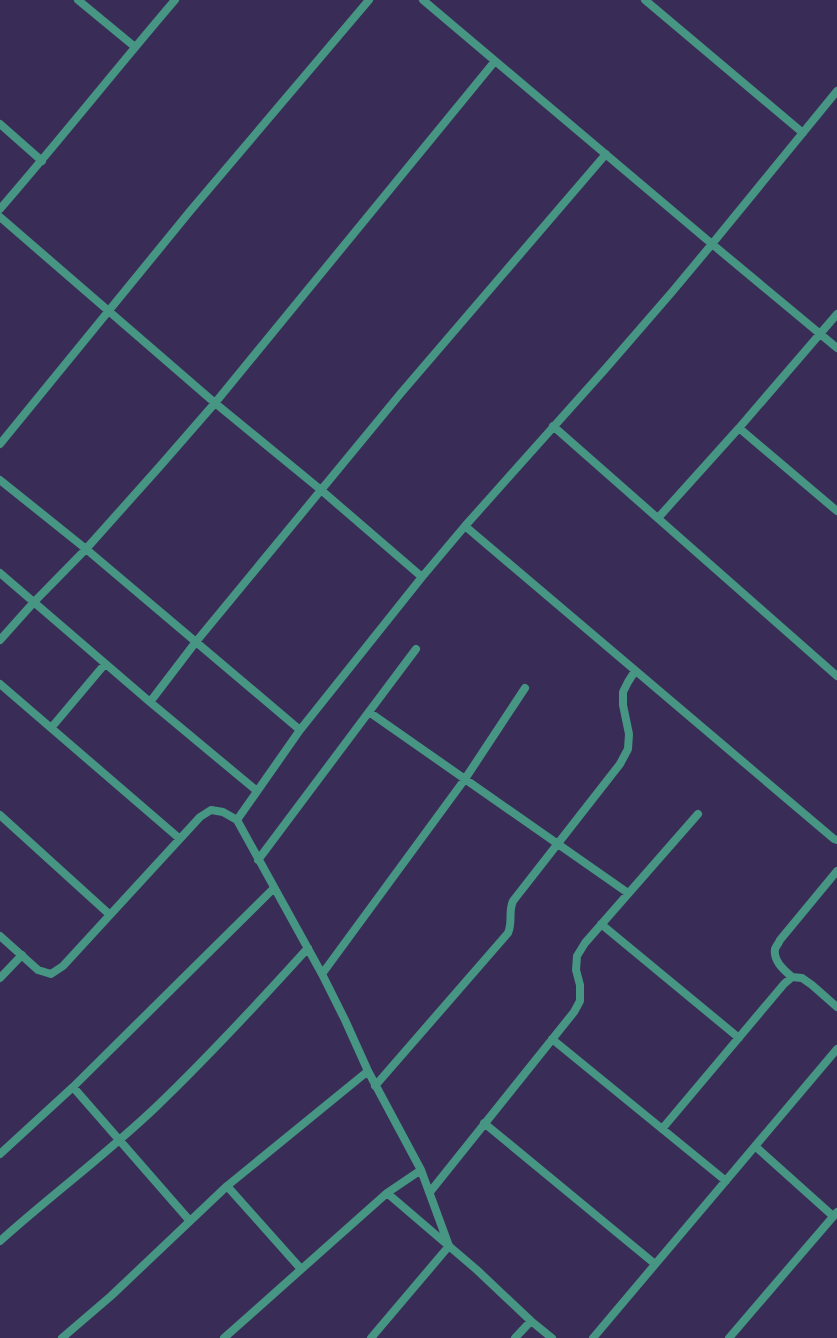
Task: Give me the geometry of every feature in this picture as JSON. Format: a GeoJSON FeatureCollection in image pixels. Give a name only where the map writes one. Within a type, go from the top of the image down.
{"type":"FeatureCollection","features":[{"type":"Feature","properties":{"kind":"street"},"geometry":{"type":"LineString","coordinates":[[78,0],[134,47]]}},
{"type":"Feature","properties":{"kind":"street"},"geometry":{"type":"LineString","coordinates":[[0,209],[42,161],[134,47],[175,0]]}},
{"type":"Feature","properties":{"kind":"street"},"geometry":{"type":"LineString","coordinates":[[0,444],[191,210],[369,0]]}},
{"type":"Feature","properties":{"kind":"street"},"geometry":{"type":"LineString","coordinates":[[424,0],[837,348]]}},
{"type":"Feature","properties":{"kind":"street"},"geometry":{"type":"LineString","coordinates":[[645,0],[803,133]]}},
{"type":"Feature","properties":{"kind":"street"},"geometry":{"type":"LineString","coordinates":[[0,640],[34,602],[86,550],[162,465],[495,61]]}},
{"type":"Feature","properties":{"kind":"street"},"geometry":{"type":"LineString","coordinates":[[237,820],[300,730],[422,577],[464,526],[612,361],[712,244],[837,91]]}},
{"type":"Feature","properties":{"kind":"street"},"geometry":{"type":"LineString","coordinates":[[0,124],[42,161]]}},
{"type":"Feature","properties":{"kind":"street"},"geometry":{"type":"LineString","coordinates":[[150,702],[195,643],[321,490],[606,154]]}},
{"type":"Feature","properties":{"kind":"street"},"geometry":{"type":"LineString","coordinates":[[0,217],[214,403],[321,490],[422,577]]}},
{"type":"Feature","properties":{"kind":"street"},"geometry":{"type":"LineString","coordinates":[[658,518],[739,428],[837,314]]}},
{"type":"Feature","properties":{"kind":"street"},"geometry":{"type":"LineString","coordinates":[[553,426],[837,676]]}},
{"type":"Feature","properties":{"kind":"street"},"geometry":{"type":"LineString","coordinates":[[739,428],[837,511]]}},
{"type":"Feature","properties":{"kind":"street"},"geometry":{"type":"LineString","coordinates":[[1,484],[86,550],[300,730]]}},
{"type":"Feature","properties":{"kind":"street"},"geometry":{"type":"LineString","coordinates":[[464,526],[837,840]]}},
{"type":"Feature","properties":{"kind":"street"},"geometry":{"type":"LineString","coordinates":[[0,573],[150,702],[257,791]]}},
{"type":"Feature","properties":{"kind":"street"},"geometry":{"type":"LineString","coordinates":[[258,860],[416,649]]}},
{"type":"Feature","properties":{"kind":"street"},"geometry":{"type":"LineString","coordinates":[[51,728],[106,664]]}},
{"type":"Feature","properties":{"kind":"street"},"geometry":{"type":"LineString","coordinates":[[376,1086],[508,933],[511,926],[510,908],[513,901],[620,764],[628,749],[629,734],[622,692],[635,671]]}},
{"type":"Feature","properties":{"kind":"street"},"geometry":{"type":"LineString","coordinates":[[0,684],[180,839]]}},
{"type":"Feature","properties":{"kind":"street"},"geometry":{"type":"LineString","coordinates":[[322,974],[465,779],[525,688]]}},
{"type":"Feature","properties":{"kind":"street"},"geometry":{"type":"LineString","coordinates":[[369,712],[628,893]]}},
{"type":"Feature","properties":{"kind":"street"},"geometry":{"type":"LineString","coordinates":[[0,936],[38,970],[51,974],[62,966],[200,817],[212,810],[223,812],[237,820],[322,974],[368,1071],[421,1170],[449,1246]]}},
{"type":"Feature","properties":{"kind":"street"},"geometry":{"type":"LineString","coordinates":[[430,1192],[574,1012],[580,1001],[580,985],[576,970],[577,956],[585,943],[698,814]]}},
{"type":"Feature","properties":{"kind":"street"},"geometry":{"type":"LineString","coordinates":[[0,815],[109,914]]}},
{"type":"Feature","properties":{"kind":"street"},"geometry":{"type":"LineString","coordinates":[[837,871],[775,948],[776,958],[782,968],[792,977],[802,978],[812,985],[837,1007]]}},
{"type":"Feature","properties":{"kind":"street"},"geometry":{"type":"LineString","coordinates":[[0,1154],[73,1087],[274,888]]}},
{"type":"Feature","properties":{"kind":"street"},"geometry":{"type":"LineString","coordinates":[[601,924],[739,1038]]}},
{"type":"Feature","properties":{"kind":"street"},"geometry":{"type":"LineString","coordinates":[[0,1241],[156,1107],[246,1016],[308,948]]}},
{"type":"Feature","properties":{"kind":"street"},"geometry":{"type":"LineString","coordinates":[[0,978],[22,955]]}},
{"type":"Feature","properties":{"kind":"street"},"geometry":{"type":"LineString","coordinates":[[662,1129],[784,984],[792,977]]}},
{"type":"Feature","properties":{"kind":"street"},"geometry":{"type":"LineString","coordinates":[[552,1039],[726,1181]]}},
{"type":"Feature","properties":{"kind":"street"},"geometry":{"type":"LineString","coordinates":[[593,1338],[837,1050]]}},
{"type":"Feature","properties":{"kind":"street"},"geometry":{"type":"LineString","coordinates":[[62,1338],[110,1296],[228,1186],[368,1071]]}},
{"type":"Feature","properties":{"kind":"street"},"geometry":{"type":"LineString","coordinates":[[73,1087],[190,1221]]}},
{"type":"Feature","properties":{"kind":"street"},"geometry":{"type":"LineString","coordinates":[[484,1123],[656,1264]]}},
{"type":"Feature","properties":{"kind":"street"},"geometry":{"type":"LineString","coordinates":[[729,1338],[835,1214],[755,1146]]}},
{"type":"Feature","properties":{"kind":"street"},"geometry":{"type":"LineString","coordinates":[[224,1338],[387,1193],[421,1170]]}},
{"type":"Feature","properties":{"kind":"street"},"geometry":{"type":"LineString","coordinates":[[228,1186],[301,1270]]}},
{"type":"Feature","properties":{"kind":"street"},"geometry":{"type":"LineString","coordinates":[[387,1193],[477,1270],[552,1338]]}},
{"type":"Feature","properties":{"kind":"street"},"geometry":{"type":"LineString","coordinates":[[371,1338],[449,1246]]}},
{"type":"Feature","properties":{"kind":"street"},"geometry":{"type":"LineString","coordinates":[[515,1338],[531,1320]]}}]}
